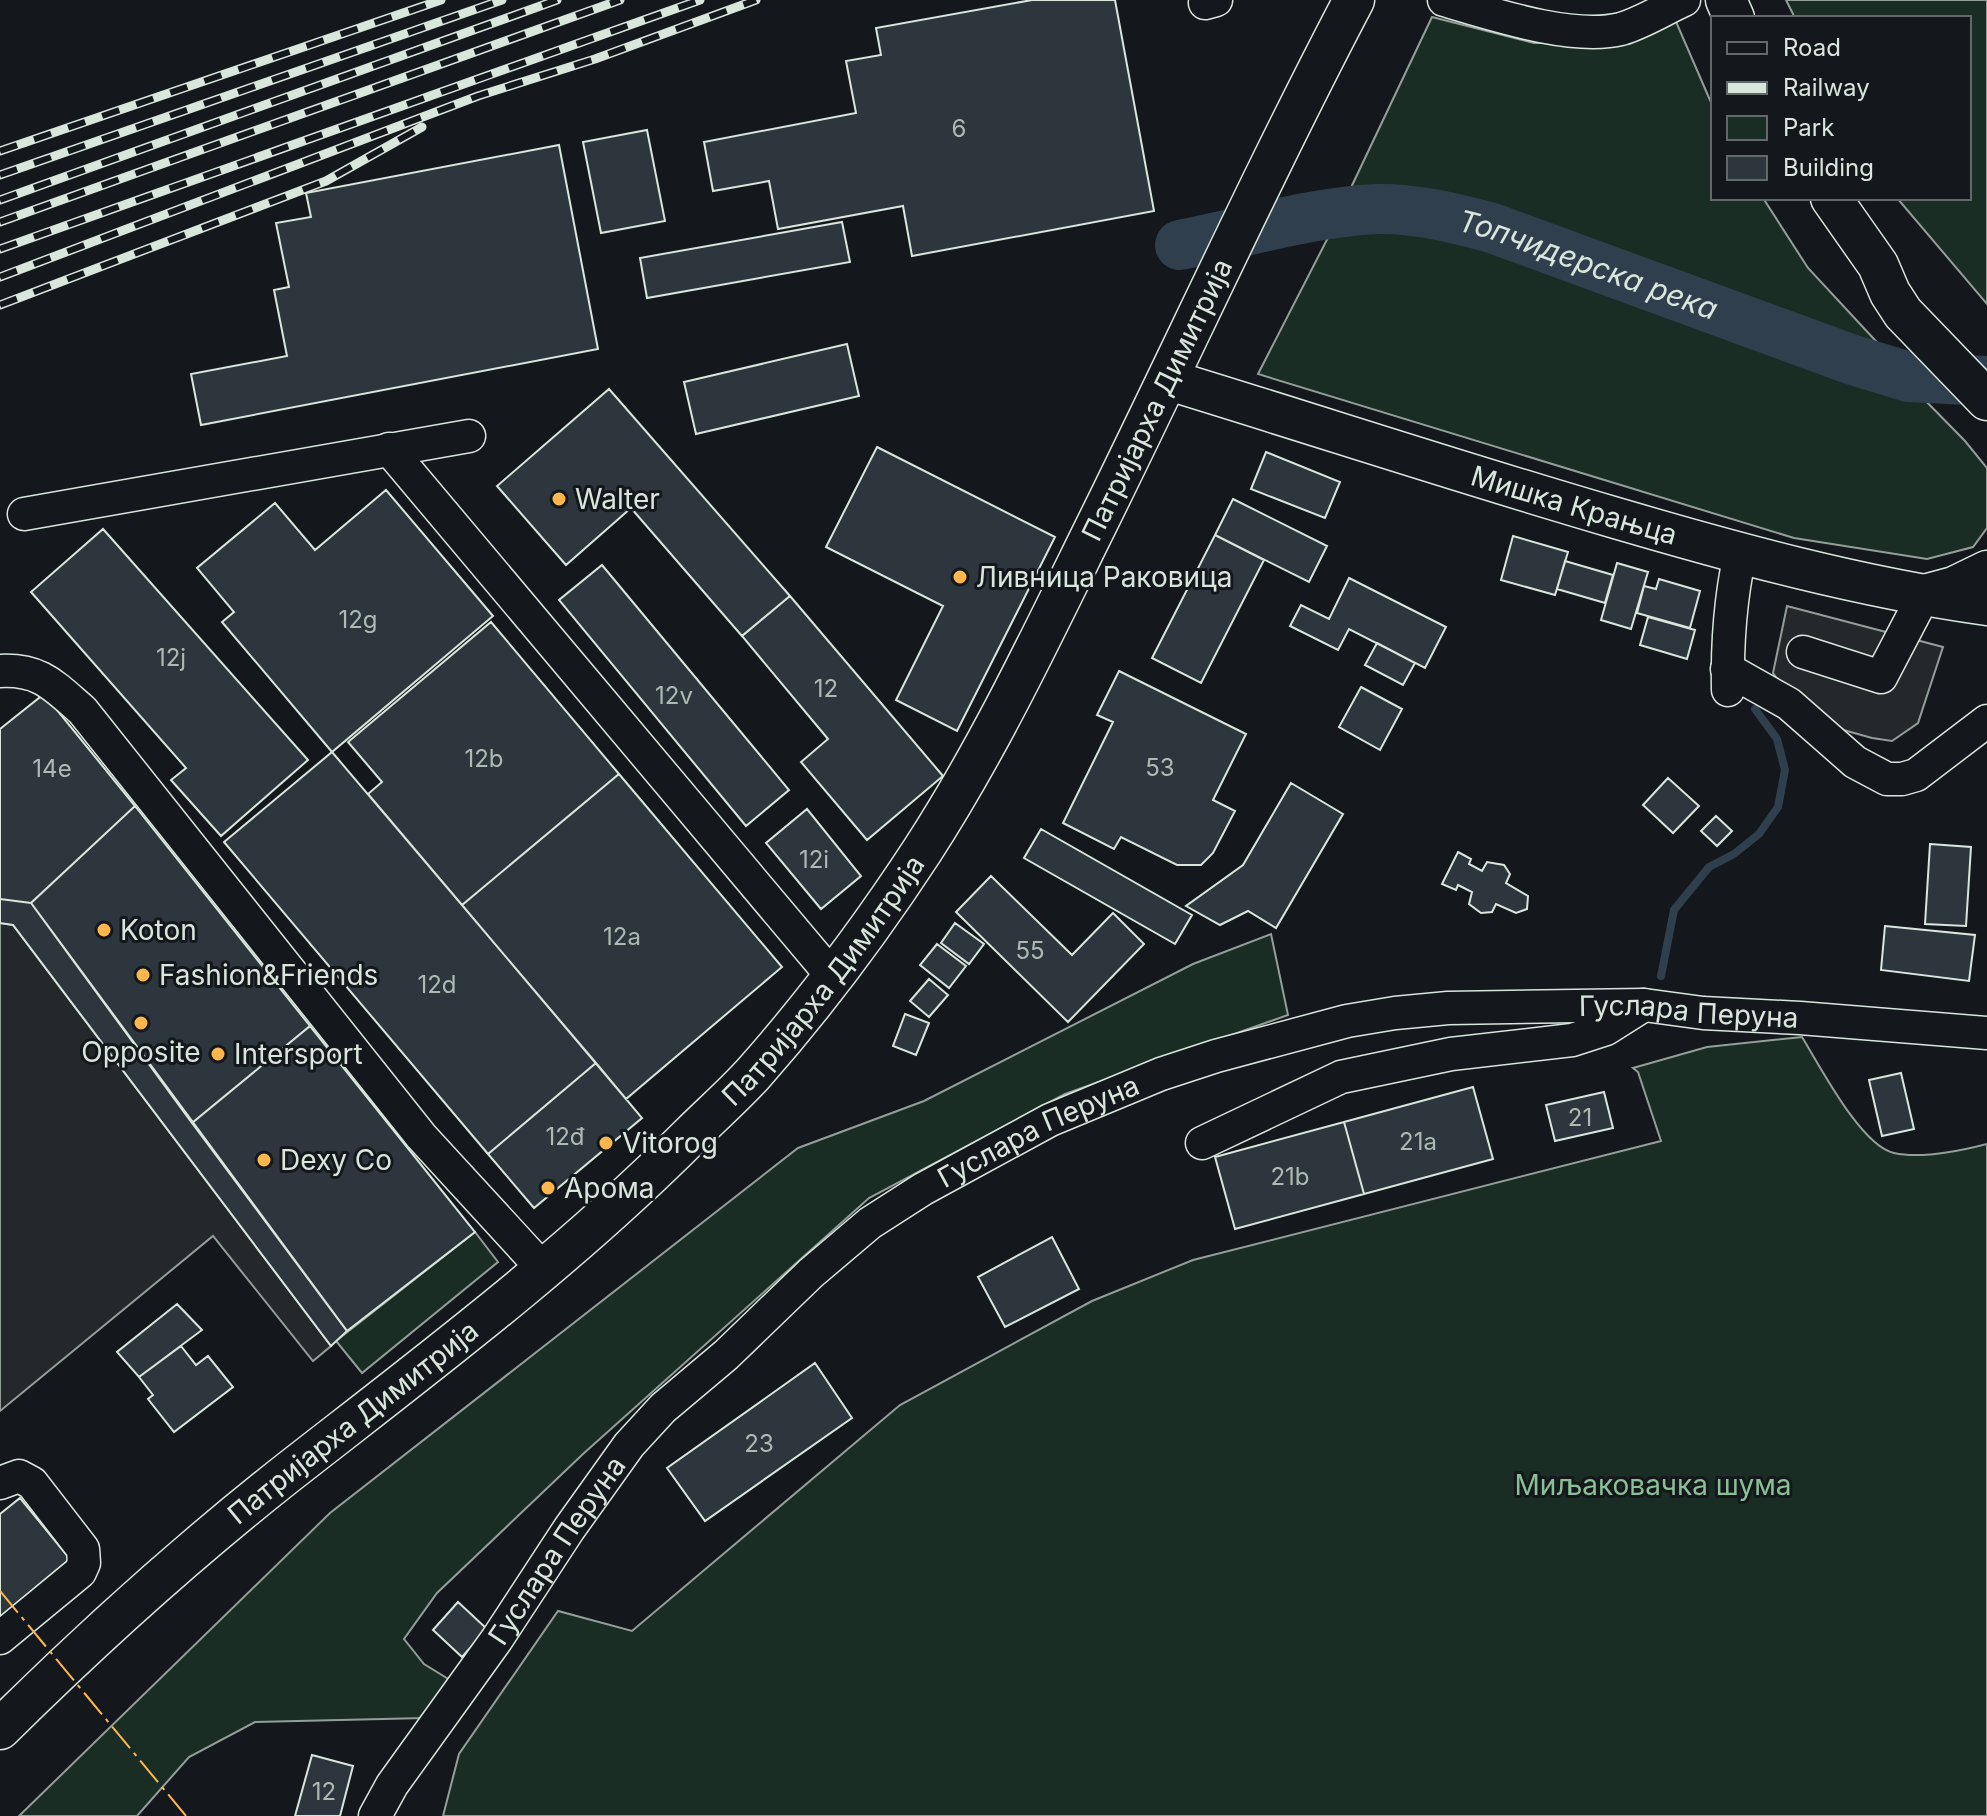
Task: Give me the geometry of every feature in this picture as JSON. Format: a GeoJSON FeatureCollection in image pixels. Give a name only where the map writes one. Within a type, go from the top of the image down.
{"type":"FeatureCollection","features":[{"type":"Feature","properties":{"kind":"main road","name":"Патријарха Димитрија"},"geometry":{"type":"LineString","coordinates":[[0,1729],[72,1658],[176,1566],[544,1270],[643,1183],[751,1075],[833,977],[926,845],[1019,682],[1169,380],[1264,176],[1354,0]]}},
{"type":"Feature","properties":{"kind":"main road"},"geometry":{"type":"LineString","coordinates":[[1832,200],[1878,265],[1903,313],[1987,400]]}},
{"type":"Feature","properties":{"kind":"main road"},"geometry":{"type":"LineString","coordinates":[[1878,265],[1924,297],[1987,361]]}},
{"type":"Feature","properties":{"kind":"main road","name":"Мишка Крањца"},"geometry":{"type":"LineString","coordinates":[[1169,380],[1428,462],[1740,554],[1857,583],[1987,605]]}},
{"type":"Feature","properties":{"kind":"main road"},"geometry":{"type":"LineString","coordinates":[[1924,595],[1954,587],[1987,571]]}},
{"type":"Feature","properties":{"kind":"street"},"geometry":{"type":"LineString","coordinates":[[1444,0],[1503,8],[1531,24],[1603,32],[1624,28],[1684,0]]}},
{"type":"Feature","properties":{"kind":"street"},"geometry":{"type":"LineString","coordinates":[[24,514],[469,436]]}},
{"type":"Feature","properties":{"kind":"street"},"geometry":{"type":"LineString","coordinates":[[389,449],[833,977]]}},
{"type":"Feature","properties":{"kind":"street"},"geometry":{"type":"LineString","coordinates":[[1740,554],[1731,598],[1728,680],[1789,704],[1855,762],[1887,779],[1916,775],[1987,721]]}},
{"type":"Feature","properties":{"kind":"street"},"geometry":{"type":"LineString","coordinates":[[1803,652],[1881,677],[1924,595]]}},
{"type":"Feature","properties":{"kind":"street"},"geometry":{"type":"LineString","coordinates":[[0,671],[23,670],[45,678],[82,710],[421,1136],[544,1270]]}},
{"type":"Feature","properties":{"kind":"street"},"geometry":{"type":"LineString","coordinates":[[1202,1143],[1341,1077],[1451,1054],[1572,1040],[1606,1029],[1644,1005]]}},
{"type":"Feature","properties":{"kind":"street","name":"Гуслара Перуна"},"geometry":{"type":"LineString","coordinates":[[375,1816],[392,1785],[497,1639],[569,1529],[629,1445],[663,1408],[726,1355],[811,1273],[870,1223],[923,1189],[1050,1120],[1105,1096],[1216,1056],[1294,1034],[1371,1017],[1448,1008],[1644,1005],[1703,1013],[1987,1033]]}},
{"type":"Feature","properties":{"kind":"street"},"geometry":{"type":"LineString","coordinates":[[0,1483],[19,1476],[32,1483],[83,1549],[84,1563],[80,1572],[0,1638]]}},
{"type":"Feature","properties":{"kind":"green space"},"geometry":{"type":"Polygon","coordinates":[[[1786,0],[1987,0],[1987,304],[1899,200],[1971,200],[1971,16],[1794,16],[1786,0]]]}},
{"type":"Feature","properties":{"kind":"green space"},"geometry":{"type":"Polygon","coordinates":[[[1432,17],[1534,43],[1613,42],[1674,17],[1711,102],[1711,200],[1764,200],[1808,268],[1899,366],[1497,222],[1418,203],[1347,196],[1432,17]]]}},
{"type":"Feature","properties":{"kind":"green space"},"geometry":{"type":"Polygon","coordinates":[[[1377,220],[1422,221],[1458,227],[1805,353],[1913,388],[1987,468],[1987,528],[1973,547],[1927,559],[1794,538],[1258,374],[1335,224],[1377,220]]]}},
{"type":"Feature","properties":{"kind":"green space"},"geometry":{"type":"Polygon","coordinates":[[[1271,934],[1288,1015],[1065,1094],[869,1198],[583,1454],[437,1593],[404,1639],[424,1664],[450,1680],[425,1718],[255,1722],[189,1757],[137,1816],[19,1816],[330,1513],[798,1148],[924,1101],[1193,964],[1271,934]]]}},
{"type":"Feature","properties":{"kind":"green space","name":"Миљаковачка шума"},"geometry":{"type":"Polygon","coordinates":[[[1802,1037],[1842,1103],[1868,1136],[1881,1147],[1905,1155],[1928,1155],[1987,1144],[1987,1816],[443,1816],[459,1754],[558,1611],[632,1631],[900,1405],[1092,1301],[1193,1260],[1661,1141],[1638,1072],[1633,1068],[1707,1047],[1802,1037]]]}},
{"type":"Feature","properties":{"kind":"green space"},"geometry":{"type":"Polygon","coordinates":[[[475,1232],[498,1262],[362,1373],[336,1341],[475,1232]]]}},
{"type":"Feature","properties":{"kind":"shaded area"},"geometry":{"type":"Polygon","coordinates":[[[1787,606],[1943,647],[1918,723],[1892,741],[1872,738],[1840,729],[1788,694],[1773,673],[1787,606]]]}},
{"type":"Feature","properties":{"kind":"shaded area"},"geometry":{"type":"Polygon","coordinates":[[[0,923],[13,925],[331,1346],[313,1361],[213,1236],[0,1411],[0,923]]]}},
{"type":"Feature","properties":{"kind":"building"},"geometry":{"type":"Polygon","coordinates":[[[1032,0],[1115,0],[1154,211],[912,256],[903,206],[778,229],[769,181],[713,191],[704,142],[856,113],[846,61],[881,55],[876,28],[1032,0]]]}},
{"type":"Feature","properties":{"kind":"building"},"geometry":{"type":"Polygon","coordinates":[[[647,130],[665,221],[601,233],[583,142],[647,130]]]}},
{"type":"Feature","properties":{"kind":"building"},"geometry":{"type":"Polygon","coordinates":[[[559,145],[598,349],[201,425],[191,374],[287,356],[274,290],[289,287],[276,223],[311,217],[306,193],[559,145]]]}},
{"type":"Feature","properties":{"kind":"building"},"geometry":{"type":"Polygon","coordinates":[[[842,222],[850,262],[647,298],[640,258],[842,222]]]}},
{"type":"Feature","properties":{"kind":"building"},"geometry":{"type":"Polygon","coordinates":[[[847,344],[859,396],[696,434],[684,382],[847,344]]]}},
{"type":"Feature","properties":{"kind":"building"},"geometry":{"type":"Polygon","coordinates":[[[609,389],[790,596],[742,636],[631,508],[566,565],[497,486],[609,389]]]}},
{"type":"Feature","properties":{"kind":"building","name":"Ливница Раковица"},"geometry":{"type":"Polygon","coordinates":[[[877,447],[1055,537],[957,731],[896,700],[943,606],[826,547],[877,447]]]}},
{"type":"Feature","properties":{"kind":"building"},"geometry":{"type":"Polygon","coordinates":[[[1266,452],[1340,482],[1325,518],[1251,489],[1266,452]]]}},
{"type":"Feature","properties":{"kind":"building"},"geometry":{"type":"Polygon","coordinates":[[[386,490],[493,616],[332,752],[222,622],[234,612],[197,568],[275,503],[315,550],[386,490]]]}},
{"type":"Feature","properties":{"kind":"building"},"geometry":{"type":"Polygon","coordinates":[[[1233,499],[1327,546],[1309,582],[1215,535],[1233,499]]]}},
{"type":"Feature","properties":{"kind":"building"},"geometry":{"type":"Polygon","coordinates":[[[103,529],[308,760],[221,836],[171,780],[186,768],[31,592],[103,529]]]}},
{"type":"Feature","properties":{"kind":"building"},"geometry":{"type":"Polygon","coordinates":[[[1215,535],[1264,560],[1201,683],[1152,658],[1215,535]]]}},
{"type":"Feature","properties":{"kind":"building"},"geometry":{"type":"Polygon","coordinates":[[[1513,536],[1568,552],[1555,595],[1501,580],[1513,536]]]}},
{"type":"Feature","properties":{"kind":"building"},"geometry":{"type":"Polygon","coordinates":[[[1565,561],[1613,575],[1605,603],[1557,589],[1565,561]]]}},
{"type":"Feature","properties":{"kind":"building"},"geometry":{"type":"Polygon","coordinates":[[[1617,563],[1648,572],[1631,629],[1601,620],[1617,563]]]}},
{"type":"Feature","properties":{"kind":"building"},"geometry":{"type":"Polygon","coordinates":[[[602,565],[789,790],[746,826],[559,600],[602,565]]]}},
{"type":"Feature","properties":{"kind":"building"},"geometry":{"type":"Polygon","coordinates":[[[1349,578],[1446,627],[1425,668],[1349,629],[1338,650],[1290,626],[1301,605],[1329,619],[1349,578]]]}},
{"type":"Feature","properties":{"kind":"building"},"geometry":{"type":"Polygon","coordinates":[[[1659,579],[1700,591],[1690,628],[1637,613],[1644,586],[1656,589],[1659,579]]]}},
{"type":"Feature","properties":{"kind":"building"},"geometry":{"type":"Polygon","coordinates":[[[790,596],[943,776],[867,840],[801,762],[828,739],[742,636],[790,596]]]}},
{"type":"Feature","properties":{"kind":"building"},"geometry":{"type":"Polygon","coordinates":[[[1648,617],[1695,630],[1687,659],[1640,645],[1648,617]]]}},
{"type":"Feature","properties":{"kind":"building"},"geometry":{"type":"Polygon","coordinates":[[[491,622],[619,774],[462,905],[368,794],[382,782],[348,742],[491,622]]]}},
{"type":"Feature","properties":{"kind":"building"},"geometry":{"type":"Polygon","coordinates":[[[1377,643],[1415,663],[1403,685],[1365,665],[1377,643]]]}},
{"type":"Feature","properties":{"kind":"building"},"geometry":{"type":"Polygon","coordinates":[[[1119,671],[1246,734],[1213,800],[1235,811],[1213,853],[1201,865],[1177,865],[1121,837],[1114,849],[1063,823],[1113,722],[1097,715],[1119,671]]]}},
{"type":"Feature","properties":{"kind":"building"},"geometry":{"type":"Polygon","coordinates":[[[1361,687],[1402,709],[1380,750],[1339,727],[1361,687]]]}},
{"type":"Feature","properties":{"kind":"building"},"geometry":{"type":"Polygon","coordinates":[[[44,694],[135,806],[31,903],[0,899],[0,729],[44,694]]]}},
{"type":"Feature","properties":{"kind":"building"},"geometry":{"type":"Polygon","coordinates":[[[332,752],[596,1063],[488,1154],[224,842],[332,752]]]}},
{"type":"Feature","properties":{"kind":"building"},"geometry":{"type":"Polygon","coordinates":[[[619,774],[782,967],[626,1099],[462,905],[619,774]]]}},
{"type":"Feature","properties":{"kind":"building"},"geometry":{"type":"Polygon","coordinates":[[[1668,778],[1699,806],[1673,833],[1643,805],[1668,778]]]}},
{"type":"Feature","properties":{"kind":"building"},"geometry":{"type":"Polygon","coordinates":[[[1291,783],[1343,814],[1276,928],[1248,911],[1220,925],[1186,906],[1243,865],[1291,783]]]}},
{"type":"Feature","properties":{"kind":"building"},"geometry":{"type":"Polygon","coordinates":[[[135,806],[310,1026],[192,1123],[31,903],[135,806]]]}},
{"type":"Feature","properties":{"kind":"building"},"geometry":{"type":"Polygon","coordinates":[[[807,809],[861,876],[821,909],[766,843],[807,809]]]}},
{"type":"Feature","properties":{"kind":"building"},"geometry":{"type":"Polygon","coordinates":[[[1716,816],[1732,831],[1717,846],[1701,831],[1716,816]]]}},
{"type":"Feature","properties":{"kind":"building"},"geometry":{"type":"Polygon","coordinates":[[[1041,829],[1192,915],[1175,944],[1024,858],[1041,829]]]}},
{"type":"Feature","properties":{"kind":"building"},"geometry":{"type":"Polygon","coordinates":[[[1930,844],[1971,847],[1966,926],[1925,924],[1930,844]]]}},
{"type":"Feature","properties":{"kind":"building"},"geometry":{"type":"Polygon","coordinates":[[[1458,852],[1471,859],[1469,864],[1482,871],[1487,862],[1504,865],[1510,874],[1506,883],[1528,896],[1527,909],[1516,913],[1496,904],[1492,912],[1481,913],[1469,904],[1472,892],[1458,885],[1456,890],[1442,884],[1458,852]]]}},
{"type":"Feature","properties":{"kind":"building"},"geometry":{"type":"Polygon","coordinates":[[[991,876],[1072,955],[1113,913],[1144,944],[1068,1022],[956,912],[991,876]]]}},
{"type":"Feature","properties":{"kind":"building"},"geometry":{"type":"Polygon","coordinates":[[[0,899],[31,903],[347,1331],[331,1346],[13,925],[0,923],[0,899]]]}},
{"type":"Feature","properties":{"kind":"building"},"geometry":{"type":"Polygon","coordinates":[[[955,923],[984,944],[969,964],[941,943],[955,923]]]}},
{"type":"Feature","properties":{"kind":"building"},"geometry":{"type":"Polygon","coordinates":[[[1885,926],[1975,935],[1969,981],[1881,970],[1885,926]]]}},
{"type":"Feature","properties":{"kind":"building"},"geometry":{"type":"Polygon","coordinates":[[[937,944],[966,966],[949,988],[920,965],[937,944]]]}},
{"type":"Feature","properties":{"kind":"building"},"geometry":{"type":"Polygon","coordinates":[[[929,979],[948,995],[929,1017],[910,1001],[929,979]]]}},
{"type":"Feature","properties":{"kind":"building"},"geometry":{"type":"Polygon","coordinates":[[[905,1014],[929,1023],[916,1055],[893,1046],[905,1014]]]}},
{"type":"Feature","properties":{"kind":"building"},"geometry":{"type":"Polygon","coordinates":[[[310,1026],[475,1232],[347,1331],[192,1123],[310,1026]]]}},
{"type":"Feature","properties":{"kind":"building"},"geometry":{"type":"Polygon","coordinates":[[[596,1063],[642,1118],[534,1208],[488,1154],[596,1063]]]}},
{"type":"Feature","properties":{"kind":"building"},"geometry":{"type":"Polygon","coordinates":[[[1901,1073],[1914,1129],[1882,1136],[1869,1080],[1901,1073]]]}},
{"type":"Feature","properties":{"kind":"building"},"geometry":{"type":"Polygon","coordinates":[[[1473,1087],[1493,1159],[1364,1194],[1344,1122],[1473,1087]]]}},
{"type":"Feature","properties":{"kind":"building"},"geometry":{"type":"Polygon","coordinates":[[[1604,1092],[1613,1128],[1555,1141],[1546,1105],[1604,1092]]]}},
{"type":"Feature","properties":{"kind":"building"},"geometry":{"type":"Polygon","coordinates":[[[1344,1122],[1364,1194],[1235,1229],[1215,1157],[1344,1122]]]}},
{"type":"Feature","properties":{"kind":"building"},"geometry":{"type":"Polygon","coordinates":[[[1052,1237],[1079,1289],[1005,1327],[978,1277],[1052,1237]]]}},
{"type":"Feature","properties":{"kind":"building"},"geometry":{"type":"Polygon","coordinates":[[[177,1304],[202,1330],[139,1377],[117,1352],[177,1304]]]}},
{"type":"Feature","properties":{"kind":"building"},"geometry":{"type":"Polygon","coordinates":[[[181,1346],[196,1365],[208,1356],[233,1387],[174,1432],[148,1399],[153,1395],[139,1377],[181,1346]]]}},
{"type":"Feature","properties":{"kind":"building"},"geometry":{"type":"Polygon","coordinates":[[[815,1363],[852,1418],[705,1521],[667,1468],[815,1363]]]}},
{"type":"Feature","properties":{"kind":"building"},"geometry":{"type":"Polygon","coordinates":[[[20,1498],[70,1559],[0,1617],[0,1514],[20,1498]]]}},
{"type":"Feature","properties":{"kind":"building"},"geometry":{"type":"Polygon","coordinates":[[[458,1602],[487,1629],[462,1657],[433,1630],[458,1602]]]}},
{"type":"Feature","properties":{"kind":"building"},"geometry":{"type":"Polygon","coordinates":[[[312,1755],[353,1766],[340,1816],[295,1816],[312,1755]]]}},
{"type":"Feature","properties":{"kind":"waterway","name":"Топчидерска река"},"geometry":{"type":"LineString","coordinates":[[1180,245],[1352,211],[1391,209],[1435,214],[1492,228],[1853,360],[1909,377],[1987,381]]}},
{"type":"Feature","properties":{"kind":"waterway"},"geometry":{"type":"LineString","coordinates":[[1661,976],[1674,910],[1709,867],[1734,854],[1759,834],[1778,807],[1785,770],[1777,739],[1755,709]]}},
{"type":"Feature","properties":{"kind":"railway"},"geometry":{"type":"LineString","coordinates":[[0,151],[441,0]]}},
{"type":"Feature","properties":{"kind":"railway"},"geometry":{"type":"LineString","coordinates":[[0,175],[502,0]]}},
{"type":"Feature","properties":{"kind":"railway"},"geometry":{"type":"LineString","coordinates":[[0,200],[557,0]]}},
{"type":"Feature","properties":{"kind":"railway"},"geometry":{"type":"LineString","coordinates":[[0,222],[620,0]]}},
{"type":"Feature","properties":{"kind":"railway"},"geometry":{"type":"LineString","coordinates":[[0,249],[700,0]]}},
{"type":"Feature","properties":{"kind":"railway"},"geometry":{"type":"LineString","coordinates":[[0,277],[478,96],[595,59],[756,0]]}},
{"type":"Feature","properties":{"kind":"railway"},"geometry":{"type":"LineString","coordinates":[[0,305],[326,181],[422,127]]}},
{"type":"Feature","properties":{"kind":"power"},"geometry":{"type":"LineString","coordinates":[[0,1591],[186,1816]]}},
{"type":"Feature","properties":{"kind":"place","name":"Walter"},"geometry":{"type":"Point","coordinates":[559,499]}},
{"type":"Feature","properties":{"kind":"place","name":"Ливница Раковица"},"geometry":{"type":"Point","coordinates":[960,577]}},
{"type":"Feature","properties":{"kind":"place","name":"Koton"},"geometry":{"type":"Point","coordinates":[104,930]}},
{"type":"Feature","properties":{"kind":"place","name":"Fashion&Friends"},"geometry":{"type":"Point","coordinates":[143,975]}},
{"type":"Feature","properties":{"kind":"place","name":"Opposite"},"geometry":{"type":"Point","coordinates":[141,1023]}},
{"type":"Feature","properties":{"kind":"place","name":"Intersport"},"geometry":{"type":"Point","coordinates":[218,1054]}},
{"type":"Feature","properties":{"kind":"place","name":"Vitorog"},"geometry":{"type":"Point","coordinates":[606,1143]}},
{"type":"Feature","properties":{"kind":"place","name":"Dexy Co"},"geometry":{"type":"Point","coordinates":[264,1160]}},
{"type":"Feature","properties":{"kind":"place","name":"Арома"},"geometry":{"type":"Point","coordinates":[548,1188]}}]}
